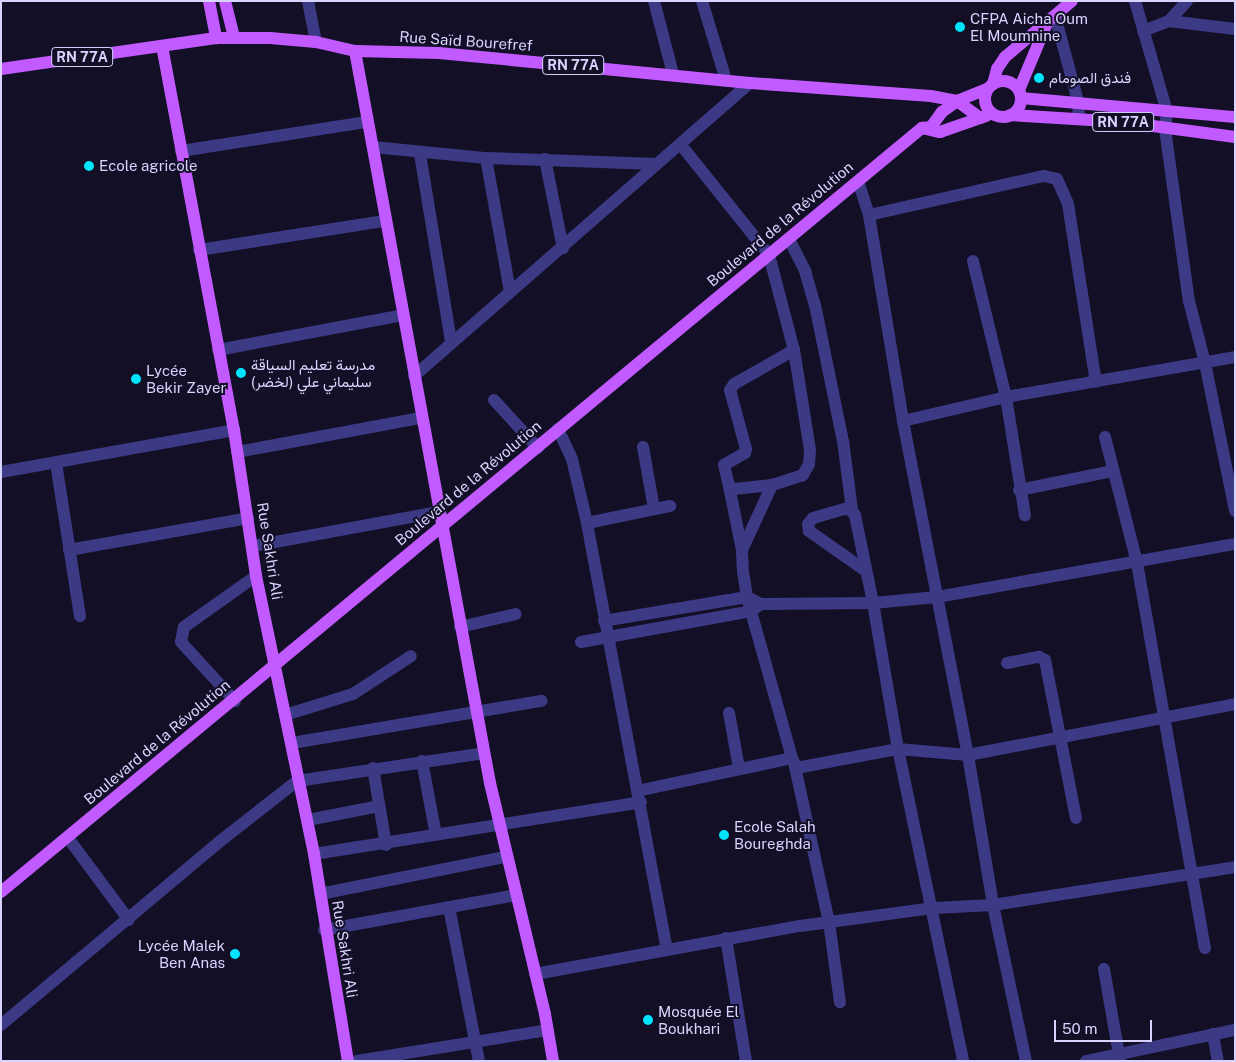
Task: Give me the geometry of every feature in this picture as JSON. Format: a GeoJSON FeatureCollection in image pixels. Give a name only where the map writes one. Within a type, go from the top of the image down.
{"type":"FeatureCollection","features":[{"type":"Feature","properties":{"kind":"main road"},"geometry":{"type":"LineString","coordinates":[[209,1],[216,38]]}},
{"type":"Feature","properties":{"kind":"main road"},"geometry":{"type":"LineString","coordinates":[[226,1],[234,37]]}},
{"type":"Feature","properties":{"kind":"main road"},"geometry":{"type":"LineString","coordinates":[[986,116],[990,86],[997,69],[1005,57],[1072,1]]}},
{"type":"Feature","properties":{"kind":"main road"},"geometry":{"type":"LineString","coordinates":[[958,102],[986,116],[1001,117],[1010,115],[1018,108],[1020,94],[1051,20]]}},
{"type":"Feature","properties":{"kind":"main road","name":"Rue Saïd Bourefref"},"geometry":{"type":"LineString","coordinates":[[1,68],[234,37],[316,42],[355,51],[439,53],[673,74],[750,84],[931,96],[958,102]]}},
{"type":"Feature","properties":{"kind":"main road","name":"Rue Sakhri Ali"},"geometry":{"type":"LineString","coordinates":[[162,46],[234,430],[253,546],[256,576],[292,743],[297,781],[308,820],[324,930],[348,1061]]}},
{"type":"Feature","properties":{"kind":"main road"},"geometry":{"type":"LineString","coordinates":[[355,51],[438,512],[443,526],[484,753],[501,827],[505,857],[517,896],[548,1030],[553,1061]]}},
{"type":"Feature","properties":{"kind":"main road"},"geometry":{"type":"LineString","coordinates":[[990,86],[1007,81],[1020,94],[1167,112],[1235,117]]}},
{"type":"Feature","properties":{"kind":"main road","name":"Boulevard de la Révolution"},"geometry":{"type":"LineString","coordinates":[[1,892],[235,701],[274,663],[538,448],[558,429],[769,255],[790,241],[922,128],[931,127],[942,112],[990,86]]}},
{"type":"Feature","properties":{"kind":"main road","name":"RN 77A"},"geometry":{"type":"LineString","coordinates":[[1010,115],[1079,118],[1235,137]]}},
{"type":"Feature","properties":{"kind":"main road"},"geometry":{"type":"LineString","coordinates":[[922,128],[940,132],[986,116]]}},
{"type":"Feature","properties":{"kind":"street"},"geometry":{"type":"LineString","coordinates":[[308,1],[316,42]]}},
{"type":"Feature","properties":{"kind":"street"},"geometry":{"type":"LineString","coordinates":[[654,1],[673,74]]}},
{"type":"Feature","properties":{"kind":"street"},"geometry":{"type":"LineString","coordinates":[[702,1],[726,80]]}},
{"type":"Feature","properties":{"kind":"street"},"geometry":{"type":"LineString","coordinates":[[1135,1],[1167,112],[1165,129],[1189,301],[1205,363],[1235,511]]}},
{"type":"Feature","properties":{"kind":"street"},"geometry":{"type":"LineString","coordinates":[[1143,31],[1168,21],[1187,1]]}},
{"type":"Feature","properties":{"kind":"street"},"geometry":{"type":"LineString","coordinates":[[1051,20],[1078,101],[1079,118]]}},
{"type":"Feature","properties":{"kind":"street"},"geometry":{"type":"LineString","coordinates":[[1168,21],[1235,29]]}},
{"type":"Feature","properties":{"kind":"street"},"geometry":{"type":"LineString","coordinates":[[414,376],[450,342],[563,248],[750,84]]}},
{"type":"Feature","properties":{"kind":"street"},"geometry":{"type":"LineString","coordinates":[[181,151],[367,122]]}},
{"type":"Feature","properties":{"kind":"street"},"geometry":{"type":"LineString","coordinates":[[682,145],[769,255],[794,350],[810,450],[809,464],[803,475],[772,485],[734,489],[729,486]]}},
{"type":"Feature","properties":{"kind":"street"},"geometry":{"type":"LineString","coordinates":[[373,147],[420,154],[486,158],[657,164]]}},
{"type":"Feature","properties":{"kind":"street"},"geometry":{"type":"LineString","coordinates":[[420,154],[450,342]]}},
{"type":"Feature","properties":{"kind":"street"},"geometry":{"type":"LineString","coordinates":[[486,158],[510,291]]}},
{"type":"Feature","properties":{"kind":"street"},"geometry":{"type":"LineString","coordinates":[[545,159],[563,248]]}},
{"type":"Feature","properties":{"kind":"street"},"geometry":{"type":"LineString","coordinates":[[869,215],[1044,176],[1057,179],[1068,204],[1096,382]]}},
{"type":"Feature","properties":{"kind":"street"},"geometry":{"type":"LineString","coordinates":[[858,181],[869,215],[903,421],[968,755],[993,906],[1026,1061]]}},
{"type":"Feature","properties":{"kind":"street"},"geometry":{"type":"LineString","coordinates":[[199,250],[385,221]]}},
{"type":"Feature","properties":{"kind":"street"},"geometry":{"type":"LineString","coordinates":[[790,241],[805,271],[815,305],[843,441],[852,509],[873,604],[898,749],[934,908],[963,1061]]}},
{"type":"Feature","properties":{"kind":"street"},"geometry":{"type":"LineString","coordinates":[[973,261],[1006,396],[1019,490],[1026,514]]}},
{"type":"Feature","properties":{"kind":"street"},"geometry":{"type":"LineString","coordinates":[[218,350],[402,316]]}},
{"type":"Feature","properties":{"kind":"street"},"geometry":{"type":"LineString","coordinates":[[794,350],[734,384],[730,390],[746,449],[744,453],[724,465],[742,550],[747,598],[756,608],[794,763],[828,922],[840,1002]]}},
{"type":"Feature","properties":{"kind":"street"},"geometry":{"type":"LineString","coordinates":[[903,421],[1006,396],[1235,357]]}},
{"type":"Feature","properties":{"kind":"street"},"geometry":{"type":"LineString","coordinates":[[494,400],[538,448]]}},
{"type":"Feature","properties":{"kind":"street"},"geometry":{"type":"LineString","coordinates":[[237,452],[421,418]]}},
{"type":"Feature","properties":{"kind":"street"},"geometry":{"type":"LineString","coordinates":[[558,429],[572,459],[587,523],[607,637],[668,950]]}},
{"type":"Feature","properties":{"kind":"street"},"geometry":{"type":"LineString","coordinates":[[1,472],[234,430]]}},
{"type":"Feature","properties":{"kind":"street"},"geometry":{"type":"LineString","coordinates":[[1105,437],[1136,563],[1162,717],[1205,948]]}},
{"type":"Feature","properties":{"kind":"street"},"geometry":{"type":"LineString","coordinates":[[643,447],[654,509]]}},
{"type":"Feature","properties":{"kind":"street"},"geometry":{"type":"LineString","coordinates":[[56,463],[80,616]]}},
{"type":"Feature","properties":{"kind":"street"},"geometry":{"type":"LineString","coordinates":[[1019,490],[1112,471]]}},
{"type":"Feature","properties":{"kind":"street"},"geometry":{"type":"LineString","coordinates":[[742,550],[772,485]]}},
{"type":"Feature","properties":{"kind":"street"},"geometry":{"type":"LineString","coordinates":[[587,523],[670,506]]}},
{"type":"Feature","properties":{"kind":"street"},"geometry":{"type":"LineString","coordinates":[[852,509],[813,518],[808,524],[809,531],[866,571]]}},
{"type":"Feature","properties":{"kind":"street"},"geometry":{"type":"LineString","coordinates":[[253,546],[438,512]]}},
{"type":"Feature","properties":{"kind":"street"},"geometry":{"type":"LineString","coordinates":[[69,550],[248,518]]}},
{"type":"Feature","properties":{"kind":"street"},"geometry":{"type":"LineString","coordinates":[[582,642],[756,608],[873,604],[937,597],[1235,544]]}},
{"type":"Feature","properties":{"kind":"street"},"geometry":{"type":"LineString","coordinates":[[235,701],[181,642],[184,627],[256,576]]}},
{"type":"Feature","properties":{"kind":"street"},"geometry":{"type":"LineString","coordinates":[[604,621],[747,598]]}},
{"type":"Feature","properties":{"kind":"street"},"geometry":{"type":"LineString","coordinates":[[460,627],[516,614]]}},
{"type":"Feature","properties":{"kind":"street"},"geometry":{"type":"LineString","coordinates":[[286,715],[353,694],[411,656]]}},
{"type":"Feature","properties":{"kind":"street"},"geometry":{"type":"LineString","coordinates":[[1007,662],[1039,657],[1045,660],[1076,818]]}},
{"type":"Feature","properties":{"kind":"street"},"geometry":{"type":"LineString","coordinates":[[292,743],[477,710],[541,701]]}},
{"type":"Feature","properties":{"kind":"street"},"geometry":{"type":"LineString","coordinates":[[314,854],[501,827],[639,796],[739,768],[794,763],[898,749],[968,755],[1235,704]]}},
{"type":"Feature","properties":{"kind":"street"},"geometry":{"type":"LineString","coordinates":[[729,713],[739,768]]}},
{"type":"Feature","properties":{"kind":"street"},"geometry":{"type":"LineString","coordinates":[[1,1025],[129,920],[219,842],[297,781],[373,768],[484,753]]}},
{"type":"Feature","properties":{"kind":"street"},"geometry":{"type":"LineString","coordinates":[[422,761],[436,836]]}},
{"type":"Feature","properties":{"kind":"street"},"geometry":{"type":"LineString","coordinates":[[373,768],[386,845]]}},
{"type":"Feature","properties":{"kind":"street"},"geometry":{"type":"LineString","coordinates":[[308,820],[379,806]]}},
{"type":"Feature","properties":{"kind":"street"},"geometry":{"type":"LineString","coordinates":[[68,838],[129,920]]}},
{"type":"Feature","properties":{"kind":"street"},"geometry":{"type":"LineString","coordinates":[[320,894],[505,857]]}},
{"type":"Feature","properties":{"kind":"street"},"geometry":{"type":"LineString","coordinates":[[535,974],[726,938],[828,922],[934,908],[993,906],[1191,876],[1235,867]]}},
{"type":"Feature","properties":{"kind":"street"},"geometry":{"type":"LineString","coordinates":[[324,930],[517,896]]}},
{"type":"Feature","properties":{"kind":"street"},"geometry":{"type":"LineString","coordinates":[[449,907],[478,1061]]}},
{"type":"Feature","properties":{"kind":"street"},"geometry":{"type":"LineString","coordinates":[[726,938],[746,1061]]}},
{"type":"Feature","properties":{"kind":"street"},"geometry":{"type":"LineString","coordinates":[[1104,969],[1119,1058]]}},
{"type":"Feature","properties":{"kind":"street"},"geometry":{"type":"LineString","coordinates":[[357,1061],[474,1040],[548,1030]]}},
{"type":"Feature","properties":{"kind":"street"},"geometry":{"type":"LineString","coordinates":[[1086,1061],[1119,1058],[1235,1030]]}},
{"type":"Feature","properties":{"kind":"street"},"geometry":{"type":"LineString","coordinates":[[1213,1034],[1218,1061]]}},
{"type":"Feature","properties":{"kind":"place","name":"CFPA Aicha Oum El Moumnine"},"geometry":{"type":"Point","coordinates":[960,27]}},
{"type":"Feature","properties":{"kind":"place","name":"فندق الصومام"},"geometry":{"type":"Point","coordinates":[1039,78]}},
{"type":"Feature","properties":{"kind":"place","name":"Ecole agricole"},"geometry":{"type":"Point","coordinates":[89,166]}},
{"type":"Feature","properties":{"kind":"place","name":"مدرسة تعليم السياقة سليماني علي (لخضر)"},"geometry":{"type":"Point","coordinates":[241,373]}},
{"type":"Feature","properties":{"kind":"place","name":"Lycée Bekir Zayer"},"geometry":{"type":"Point","coordinates":[136,379]}},
{"type":"Feature","properties":{"kind":"place","name":"Ecole Salah Boureghda"},"geometry":{"type":"Point","coordinates":[724,835]}},
{"type":"Feature","properties":{"kind":"place","name":"Lycée Malek Ben Anas"},"geometry":{"type":"Point","coordinates":[235,954]}},
{"type":"Feature","properties":{"kind":"place","name":"Mosquée El Boukhari"},"geometry":{"type":"Point","coordinates":[648,1020]}}]}
